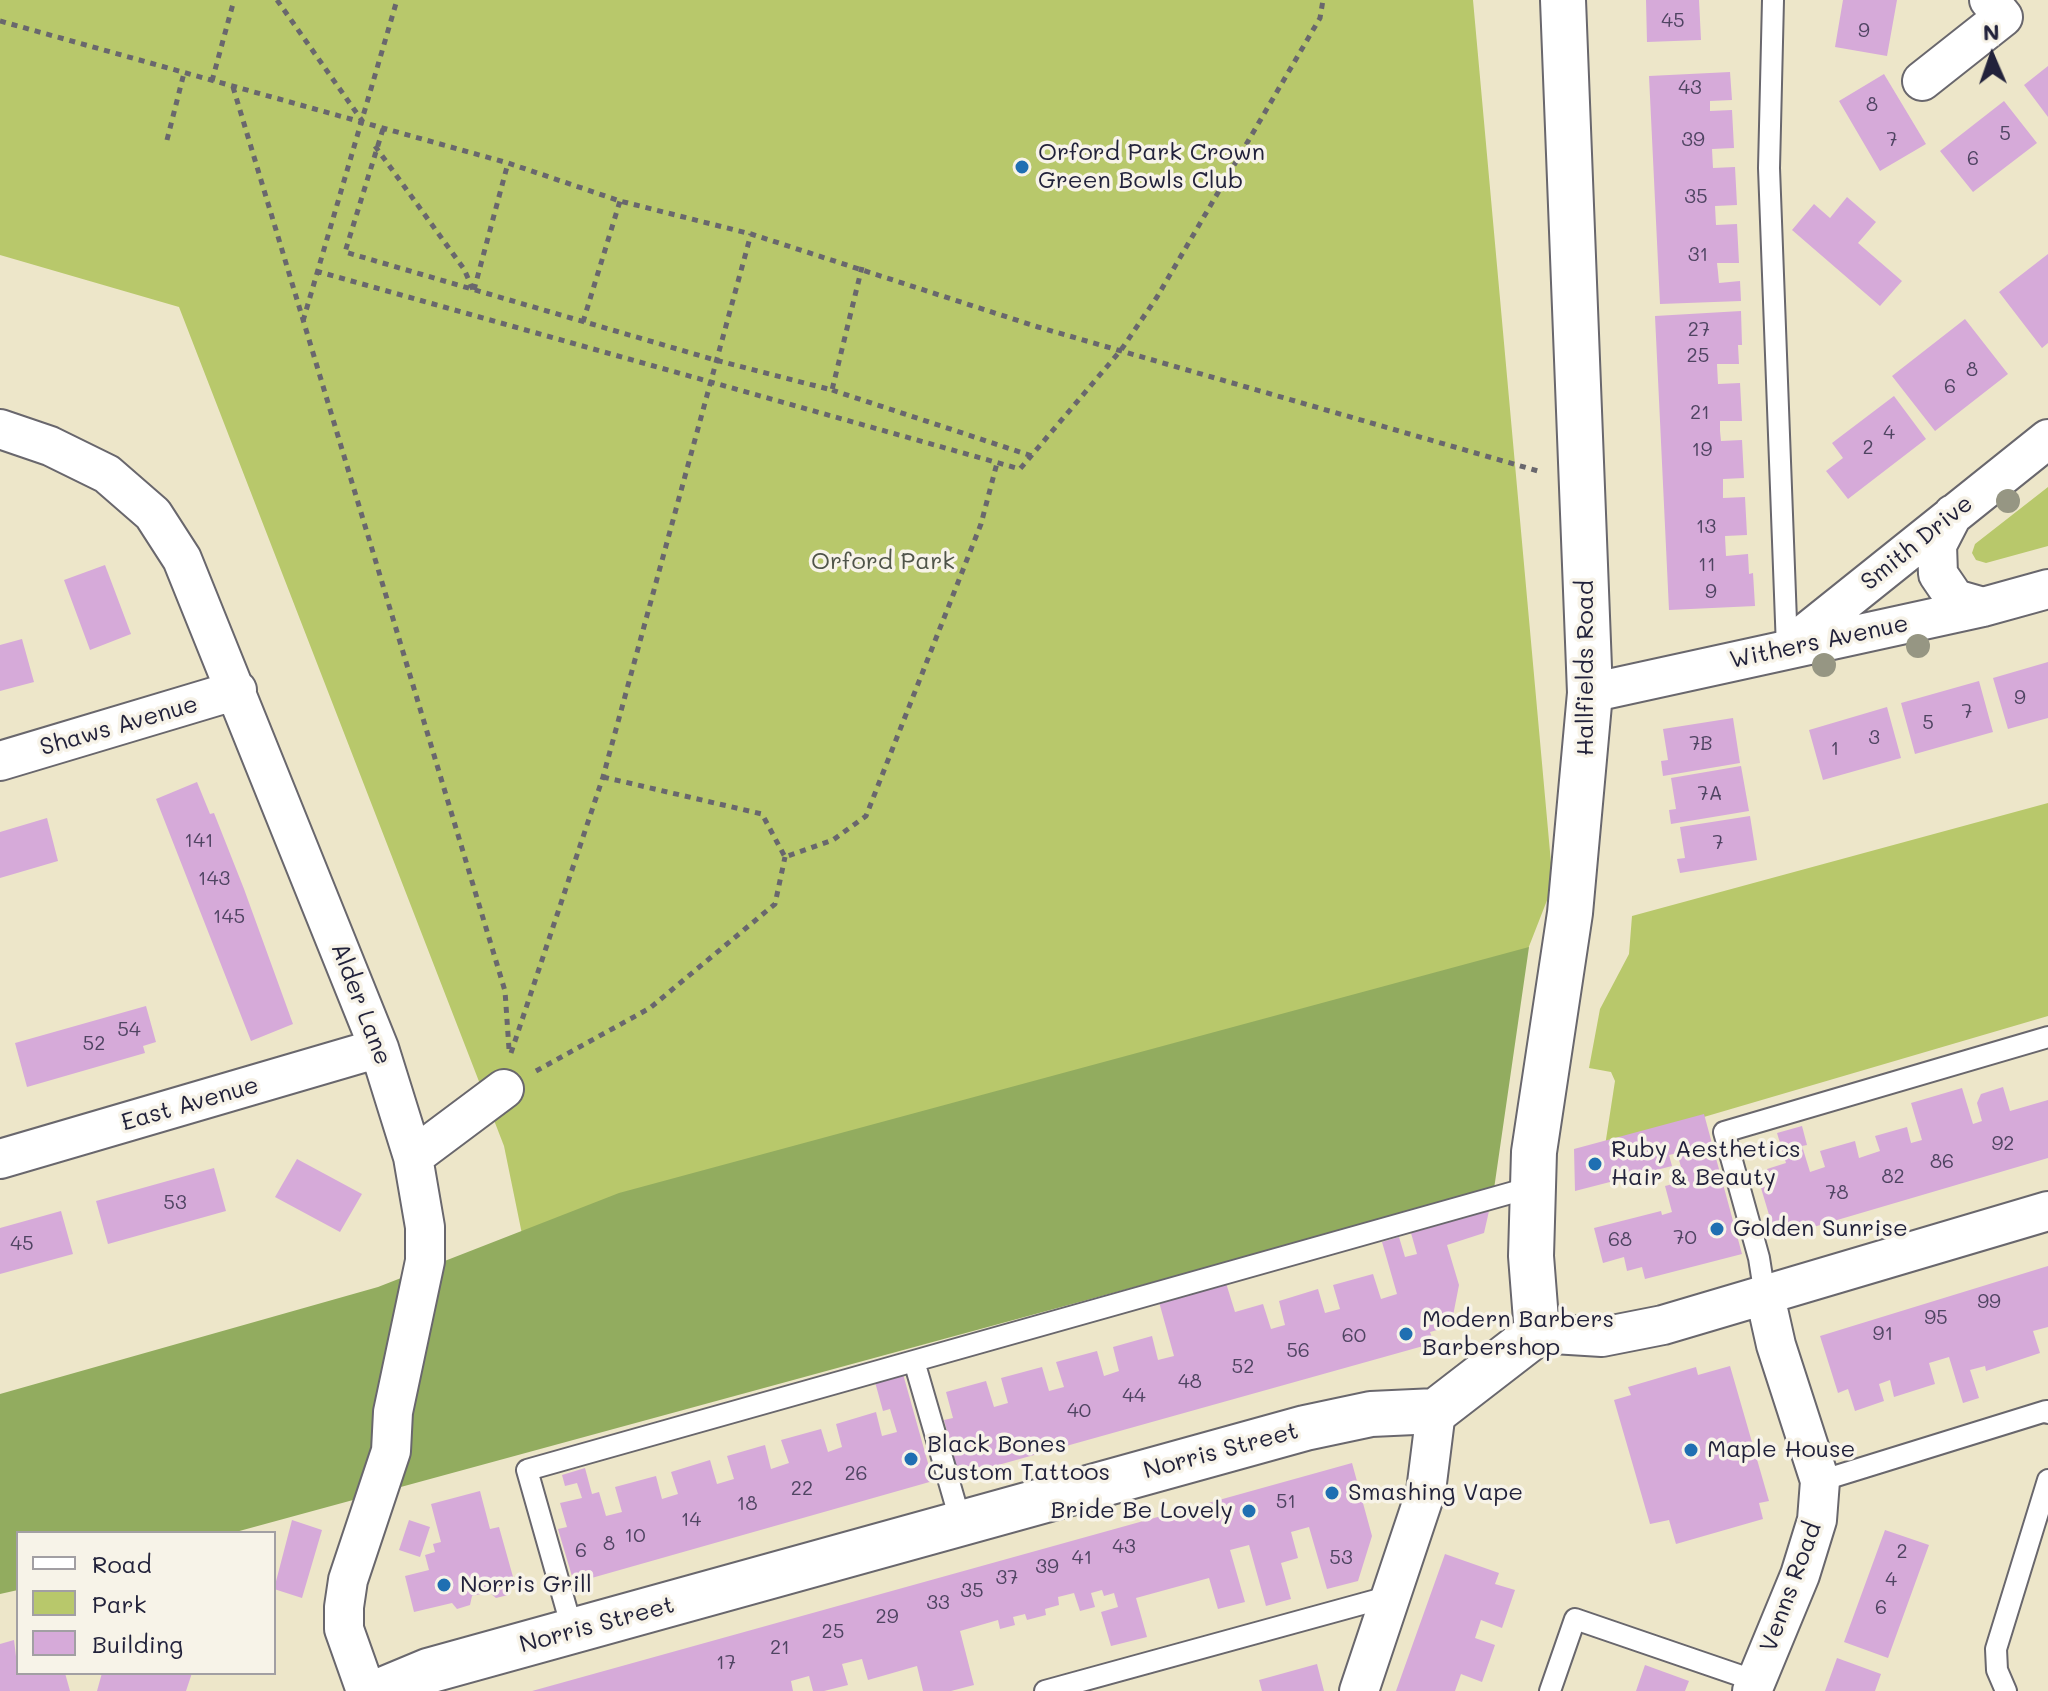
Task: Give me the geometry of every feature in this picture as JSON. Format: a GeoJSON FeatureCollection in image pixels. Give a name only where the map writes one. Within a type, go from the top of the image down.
{"type":"FeatureCollection","features":[{"type":"Feature","properties":{"kind":"street","name":"Hallfields Road"},"geometry":{"type":"LineString","coordinates":[[1537,1333],[1532,1262],[1532,1187],[1570,913],[1590,693],[1563,0]]}},
{"type":"Feature","properties":{"kind":"street"},"geometry":{"type":"LineString","coordinates":[[1922,81],[2006,6]]}},
{"type":"Feature","properties":{"kind":"street","name":"Alder Lane"},"geometry":{"type":"LineString","coordinates":[[0,429],[80,459],[107,474],[153,514],[182,559],[379,1048],[413,1157],[423,1215],[425,1261],[393,1412],[391,1451],[348,1580],[344,1607],[344,1629],[366,1691]]}},
{"type":"Feature","properties":{"kind":"street","name":"Smith Drive"},"geometry":{"type":"LineString","coordinates":[[1787,648],[2048,439]]}},
{"type":"Feature","properties":{"kind":"street"},"geometry":{"type":"LineString","coordinates":[[1953,514],[1937,545],[1938,574],[1955,599],[1983,607]]}},
{"type":"Feature","properties":{"kind":"street","name":"Withers Avenue"},"geometry":{"type":"LineString","coordinates":[[1590,693],[1983,607],[2048,589]]}},
{"type":"Feature","properties":{"kind":"street","name":"Shaws Avenue"},"geometry":{"type":"LineString","coordinates":[[0,761],[237,690]]}},
{"type":"Feature","properties":{"kind":"street","name":"East Avenue"},"geometry":{"type":"LineString","coordinates":[[0,1159],[379,1048]]}},
{"type":"Feature","properties":{"kind":"street"},"geometry":{"type":"LineString","coordinates":[[413,1157],[504,1089]]}},
{"type":"Feature","properties":{"kind":"street"},"geometry":{"type":"LineString","coordinates":[[1359,1691],[1426,1491],[1436,1411],[1537,1333],[1602,1337],[1663,1325],[2048,1211]]}},
{"type":"Feature","properties":{"kind":"street","name":"Venns Road"},"geometry":{"type":"LineString","coordinates":[[1754,1686],[1800,1575],[1817,1520],[1820,1481],[1776,1345],[1765,1296]]}},
{"type":"Feature","properties":{"kind":"street","name":"Norris Street"},"geometry":{"type":"LineString","coordinates":[[380,1691],[428,1671],[1327,1422],[1371,1414],[1436,1411]]}},
{"type":"Feature","properties":{"kind":"lane"},"geometry":{"type":"LineString","coordinates":[[1773,0],[1769,168],[1787,648]]}},
{"type":"Feature","properties":{"kind":"lane"},"geometry":{"type":"LineString","coordinates":[[1765,1296],[1759,1258],[1724,1132],[2048,1037]]}},
{"type":"Feature","properties":{"kind":"lane"},"geometry":{"type":"LineString","coordinates":[[573,1632],[527,1470],[1532,1187]]}},
{"type":"Feature","properties":{"kind":"lane"},"geometry":{"type":"LineString","coordinates":[[914,1361],[961,1523]]}},
{"type":"Feature","properties":{"kind":"lane"},"geometry":{"type":"LineString","coordinates":[[1820,1481],[2046,1411],[2048,1413]]}},
{"type":"Feature","properties":{"kind":"lane"},"geometry":{"type":"LineString","coordinates":[[2006,1691],[1997,1670],[1996,1649],[2048,1480]]}},
{"type":"Feature","properties":{"kind":"lane"},"geometry":{"type":"LineString","coordinates":[[1045,1691],[1391,1596]]}},
{"type":"Feature","properties":{"kind":"lane"},"geometry":{"type":"LineString","coordinates":[[1550,1691],[1575,1619],[1754,1686]]}},
{"type":"Feature","properties":{"kind":"path"},"geometry":{"type":"LineString","coordinates":[[212,81],[234,0]]}},
{"type":"Feature","properties":{"kind":"path"},"geometry":{"type":"LineString","coordinates":[[277,0],[363,123]]}},
{"type":"Feature","properties":{"kind":"path"},"geometry":{"type":"LineString","coordinates":[[303,322],[397,0]]}},
{"type":"Feature","properties":{"kind":"path"},"geometry":{"type":"LineString","coordinates":[[316,271],[1020,469],[1121,350],[1157,297],[1312,31],[1323,0]]}},
{"type":"Feature","properties":{"kind":"path"},"geometry":{"type":"LineString","coordinates":[[0,21],[508,163],[620,201],[751,234],[862,267],[1038,327],[1584,485]]}},
{"type":"Feature","properties":{"kind":"path"},"geometry":{"type":"LineString","coordinates":[[167,140],[184,73]]}},
{"type":"Feature","properties":{"kind":"path"},"geometry":{"type":"LineString","coordinates":[[233,87],[505,991],[510,1058],[603,777],[751,234]]}},
{"type":"Feature","properties":{"kind":"path"},"geometry":{"type":"LineString","coordinates":[[383,129],[375,146],[345,252],[715,360],[832,390],[1032,456]]}},
{"type":"Feature","properties":{"kind":"path"},"geometry":{"type":"LineString","coordinates":[[375,146],[464,269],[474,291]]}},
{"type":"Feature","properties":{"kind":"path"},"geometry":{"type":"LineString","coordinates":[[474,291],[508,163]]}},
{"type":"Feature","properties":{"kind":"path"},"geometry":{"type":"LineString","coordinates":[[583,322],[620,201]]}},
{"type":"Feature","properties":{"kind":"path"},"geometry":{"type":"LineString","coordinates":[[832,390],[862,267]]}},
{"type":"Feature","properties":{"kind":"path"},"geometry":{"type":"LineString","coordinates":[[785,857],[833,840],[866,816],[981,524],[997,463]]}},
{"type":"Feature","properties":{"kind":"path"},"geometry":{"type":"LineString","coordinates":[[504,1089],[661,999],[775,904],[785,857],[762,814],[603,777]]}},
{"type":"Feature","properties":{"kind":"green space","name":"Orford Park"},"geometry":{"type":"Polygon","coordinates":[[[0,0],[1473,0],[1553,885],[1519,972],[523,1239],[504,1146],[179,307],[0,255],[0,0]]]}},
{"type":"Feature","properties":{"kind":"green space"},"geometry":{"type":"Polygon","coordinates":[[[2048,487],[2048,546],[1986,563],[1976,560],[1972,553],[1975,544],[2048,487]]]}},
{"type":"Feature","properties":{"kind":"green space"},"geometry":{"type":"Polygon","coordinates":[[[2048,803],[2048,1016],[1605,1146],[1615,1081],[1611,1072],[1589,1068],[1600,1009],[1629,954],[1632,916],[2048,803]]]}},
{"type":"Feature","properties":{"kind":"green space"},"geometry":{"type":"Polygon","coordinates":[[[1529,947],[1494,1189],[239,1531],[16,1531],[16,1590],[0,1594],[0,1394],[378,1287],[619,1193],[1529,947]]]}},
{"type":"Feature","properties":{"kind":"building"},"geometry":{"type":"Polygon","coordinates":[[[1646,0],[1699,0],[1701,40],[1647,42],[1646,0]]]}},
{"type":"Feature","properties":{"kind":"building"},"geometry":{"type":"Polygon","coordinates":[[[1843,0],[1897,0],[1887,56],[1835,47],[1843,0]]]}},
{"type":"Feature","properties":{"kind":"building"},"geometry":{"type":"Polygon","coordinates":[[[2048,66],[2048,117],[2024,85],[2048,66]]]}},
{"type":"Feature","properties":{"kind":"building"},"geometry":{"type":"Polygon","coordinates":[[[1730,72],[1732,100],[1710,101],[1710,111],[1732,110],[1734,148],[1712,149],[1713,168],[1735,167],[1737,205],[1715,206],[1716,225],[1737,224],[1739,263],[1717,263],[1719,283],[1740,281],[1741,301],[1660,304],[1649,76],[1730,72]]]}},
{"type":"Feature","properties":{"kind":"building"},"geometry":{"type":"Polygon","coordinates":[[[1884,74],[1926,144],[1880,171],[1839,101],[1884,74]]]}},
{"type":"Feature","properties":{"kind":"building"},"geometry":{"type":"Polygon","coordinates":[[[2004,101],[2037,143],[1973,192],[1940,151],[2004,101]]]}},
{"type":"Feature","properties":{"kind":"building"},"geometry":{"type":"Polygon","coordinates":[[[1847,197],[1876,222],[1858,243],[1902,281],[1880,306],[1792,230],[1814,204],[1830,218],[1847,197]]]}},
{"type":"Feature","properties":{"kind":"building"},"geometry":{"type":"Polygon","coordinates":[[[2048,254],[2048,343],[2042,348],[1999,292],[2048,254]]]}},
{"type":"Feature","properties":{"kind":"building"},"geometry":{"type":"Polygon","coordinates":[[[1741,311],[1739,364],[1717,364],[1718,384],[1740,383],[1742,421],[1720,421],[1720,431],[1721,441],[1742,440],[1744,478],[1723,479],[1723,498],[1745,497],[1747,535],[1725,536],[1726,556],[1748,554],[1749,574],[1753,573],[1755,606],[1669,610],[1655,316],[1741,311]]]}},
{"type":"Feature","properties":{"kind":"building"},"geometry":{"type":"Polygon","coordinates":[[[1965,319],[2008,374],[1935,431],[1892,376],[1965,319]]]}},
{"type":"Feature","properties":{"kind":"building"},"geometry":{"type":"Polygon","coordinates":[[[1894,396],[1926,439],[1848,499],[1826,471],[1843,458],[1832,443],[1894,396]]]}},
{"type":"Feature","properties":{"kind":"building"},"geometry":{"type":"Polygon","coordinates":[[[105,565],[131,634],[90,650],[64,580],[105,565]]]}},
{"type":"Feature","properties":{"kind":"building"},"geometry":{"type":"Polygon","coordinates":[[[22,639],[34,682],[0,691],[0,645],[22,639]]]}},
{"type":"Feature","properties":{"kind":"building"},"geometry":{"type":"Polygon","coordinates":[[[2048,662],[2048,718],[2008,729],[1993,678],[2048,662]]]}},
{"type":"Feature","properties":{"kind":"building"},"geometry":{"type":"Polygon","coordinates":[[[1979,681],[1993,732],[1915,754],[1901,703],[1979,681]]]}},
{"type":"Feature","properties":{"kind":"building"},"geometry":{"type":"Polygon","coordinates":[[[1887,707],[1901,758],[1823,780],[1809,730],[1887,707]]]}},
{"type":"Feature","properties":{"kind":"building"},"geometry":{"type":"Polygon","coordinates":[[[1733,718],[1740,763],[1663,776],[1661,761],[1668,760],[1663,729],[1733,718]]]}},
{"type":"Feature","properties":{"kind":"building"},"geometry":{"type":"Polygon","coordinates":[[[1741,766],[1749,811],[1671,824],[1669,810],[1676,809],[1671,778],[1741,766]]]}},
{"type":"Feature","properties":{"kind":"building"},"geometry":{"type":"Polygon","coordinates":[[[197,782],[210,814],[214,813],[293,1024],[251,1041],[156,799],[197,782]]]}},
{"type":"Feature","properties":{"kind":"building"},"geometry":{"type":"Polygon","coordinates":[[[1750,816],[1757,860],[1680,873],[1677,859],[1685,858],[1680,827],[1750,816]]]}},
{"type":"Feature","properties":{"kind":"building"},"geometry":{"type":"Polygon","coordinates":[[[47,818],[58,861],[0,878],[0,832],[47,818]]]}},
{"type":"Feature","properties":{"kind":"building"},"geometry":{"type":"Polygon","coordinates":[[[146,1006],[156,1042],[143,1046],[145,1053],[27,1087],[15,1043],[146,1006]]]}},
{"type":"Feature","properties":{"kind":"building"},"geometry":{"type":"Polygon","coordinates":[[[2003,1087],[2010,1111],[2048,1100],[2048,1158],[1776,1238],[1761,1188],[1771,1185],[1767,1169],[1786,1163],[1777,1133],[1802,1126],[1807,1145],[1802,1146],[1810,1172],[1825,1167],[1820,1151],[1855,1141],[1859,1158],[1880,1151],[1875,1136],[1907,1127],[1911,1143],[1922,1140],[1911,1103],[1962,1088],[1973,1124],[1982,1121],[1977,1103],[1981,1094],[2003,1087]]]}},
{"type":"Feature","properties":{"kind":"building"},"geometry":{"type":"Polygon","coordinates":[[[1704,1114],[1742,1254],[1645,1279],[1642,1267],[1627,1271],[1624,1257],[1603,1263],[1594,1228],[1661,1211],[1662,1215],[1672,1212],[1665,1186],[1685,1181],[1677,1153],[1669,1155],[1672,1166],[1575,1191],[1574,1149],[1704,1114]]]}},
{"type":"Feature","properties":{"kind":"building"},"geometry":{"type":"Polygon","coordinates":[[[297,1159],[362,1194],[340,1232],[275,1197],[297,1159]]]}},
{"type":"Feature","properties":{"kind":"building"},"geometry":{"type":"Polygon","coordinates":[[[214,1168],[226,1211],[108,1244],[96,1201],[214,1168]]]}},
{"type":"Feature","properties":{"kind":"building"},"geometry":{"type":"Polygon","coordinates":[[[61,1211],[73,1254],[0,1274],[0,1228],[61,1211]]]}},
{"type":"Feature","properties":{"kind":"building"},"geometry":{"type":"Polygon","coordinates":[[[1489,1211],[1484,1233],[1447,1245],[1459,1285],[1451,1326],[1430,1332],[1434,1343],[959,1476],[944,1420],[953,1418],[946,1392],[986,1381],[994,1407],[1008,1403],[1001,1378],[1042,1367],[1049,1391],[1064,1387],[1056,1362],[1097,1351],[1104,1376],[1119,1371],[1113,1347],[1152,1336],[1158,1360],[1174,1356],[1159,1302],[1226,1283],[1235,1312],[1263,1304],[1271,1329],[1285,1325],[1279,1301],[1318,1289],[1325,1313],[1340,1309],[1333,1285],[1373,1274],[1381,1299],[1397,1294],[1382,1242],[1399,1237],[1405,1257],[1417,1254],[1411,1233],[1489,1211]]]}},
{"type":"Feature","properties":{"kind":"building"},"geometry":{"type":"Polygon","coordinates":[[[2048,1266],[2048,1327],[2033,1331],[2040,1353],[1986,1371],[1985,1366],[1970,1370],[1979,1398],[1963,1403],[1949,1357],[1929,1363],[1935,1384],[1894,1397],[1890,1380],[1879,1384],[1884,1401],[1855,1411],[1848,1389],[1838,1393],[1820,1336],[2048,1266]]]}},
{"type":"Feature","properties":{"kind":"building","name":"Maple House"},"geometry":{"type":"Polygon","coordinates":[[[1730,1366],[1769,1501],[1759,1503],[1763,1519],[1676,1544],[1669,1520],[1650,1524],[1614,1400],[1631,1395],[1628,1387],[1696,1367],[1698,1375],[1730,1366]]]}},
{"type":"Feature","properties":{"kind":"building"},"geometry":{"type":"Polygon","coordinates":[[[903,1374],[933,1481],[574,1583],[558,1529],[567,1527],[560,1503],[582,1498],[577,1483],[565,1486],[562,1475],[585,1468],[592,1494],[599,1492],[606,1516],[622,1512],[615,1487],[656,1476],[662,1499],[678,1494],[671,1472],[710,1460],[717,1484],[734,1479],[727,1456],[765,1445],[771,1469],[789,1463],[781,1440],[821,1429],[828,1452],[842,1447],[836,1424],[876,1412],[882,1436],[897,1432],[890,1409],[883,1411],[875,1382],[903,1374]]]}},
{"type":"Feature","properties":{"kind":"building"},"geometry":{"type":"Polygon","coordinates":[[[1352,1463],[1372,1536],[1358,1581],[1327,1589],[1309,1527],[1291,1532],[1298,1558],[1281,1563],[1291,1599],[1266,1606],[1249,1545],[1230,1550],[1245,1602],[1218,1609],[1209,1578],[1136,1598],[1147,1637],[1111,1646],[1101,1612],[1118,1607],[1114,1593],[1104,1596],[1102,1590],[1091,1593],[1095,1607],[1080,1611],[1074,1593],[1058,1597],[1059,1605],[1045,1609],[1046,1615],[1027,1620],[1025,1614],[1013,1617],[1015,1625],[1000,1629],[998,1620],[960,1631],[974,1685],[951,1691],[923,1691],[917,1666],[868,1680],[862,1659],[842,1664],[848,1685],[824,1691],[813,1691],[809,1676],[791,1681],[793,1691],[532,1691],[1352,1463]]]}},
{"type":"Feature","properties":{"kind":"building"},"geometry":{"type":"Polygon","coordinates":[[[480,1491],[490,1529],[499,1527],[515,1584],[508,1595],[496,1598],[489,1592],[472,1596],[470,1605],[457,1609],[452,1603],[414,1612],[405,1576],[429,1570],[425,1555],[435,1552],[433,1544],[441,1542],[431,1504],[480,1491]]]}},
{"type":"Feature","properties":{"kind":"building"},"geometry":{"type":"Polygon","coordinates":[[[292,1520],[322,1530],[302,1598],[276,1590],[292,1520]]]}},
{"type":"Feature","properties":{"kind":"building"},"geometry":{"type":"Polygon","coordinates":[[[409,1520],[430,1527],[420,1557],[399,1550],[409,1520]]]}},
{"type":"Feature","properties":{"kind":"building"},"geometry":{"type":"Polygon","coordinates":[[[1885,1530],[1929,1545],[1888,1658],[1844,1642],[1885,1530]]]}},
{"type":"Feature","properties":{"kind":"building"},"geometry":{"type":"Polygon","coordinates":[[[1445,1554],[1499,1573],[1495,1584],[1515,1590],[1502,1628],[1481,1620],[1475,1638],[1495,1645],[1482,1682],[1461,1674],[1455,1691],[1396,1691],[1445,1554]]]}},
{"type":"Feature","properties":{"kind":"building"},"geometry":{"type":"Polygon","coordinates":[[[14,1640],[16,1675],[66,1675],[70,1691],[0,1691],[0,1644],[14,1640]]]}},
{"type":"Feature","properties":{"kind":"building"},"geometry":{"type":"Polygon","coordinates":[[[1837,1658],[1881,1674],[1875,1691],[1825,1691],[1837,1658]]]}},
{"type":"Feature","properties":{"kind":"building"},"geometry":{"type":"Polygon","coordinates":[[[1317,1664],[1324,1691],[1262,1691],[1259,1680],[1317,1664]]]}},
{"type":"Feature","properties":{"kind":"building"},"geometry":{"type":"Polygon","coordinates":[[[1645,1665],[1689,1681],[1685,1691],[1636,1691],[1645,1665]]]}},
{"type":"Feature","properties":{"kind":"building"},"geometry":{"type":"Polygon","coordinates":[[[101,1675],[191,1675],[186,1691],[97,1691],[101,1675]]]}},
{"type":"Feature","properties":{"kind":"place","name":"Orford Park Crown Green Bowls Club"},"geometry":{"type":"Point","coordinates":[1022,167]}},
{"type":"Feature","properties":{"kind":"place","name":"Ruby Aesthetics Hair & Beauty"},"geometry":{"type":"Point","coordinates":[1595,1164]}},
{"type":"Feature","properties":{"kind":"place","name":"Golden Sunrise"},"geometry":{"type":"Point","coordinates":[1717,1229]}},
{"type":"Feature","properties":{"kind":"place","name":"Modern Barbers Barbershop"},"geometry":{"type":"Point","coordinates":[1406,1334]}},
{"type":"Feature","properties":{"kind":"place","name":"Maple House"},"geometry":{"type":"Point","coordinates":[1691,1450]}},
{"type":"Feature","properties":{"kind":"place","name":"Black Bones Custom Tattoos"},"geometry":{"type":"Point","coordinates":[911,1459]}},
{"type":"Feature","properties":{"kind":"place","name":"Smashing Vape"},"geometry":{"type":"Point","coordinates":[1332,1493]}},
{"type":"Feature","properties":{"kind":"place","name":"Bride Be Lovely"},"geometry":{"type":"Point","coordinates":[1249,1511]}},
{"type":"Feature","properties":{"kind":"place","name":"Norris Grill"},"geometry":{"type":"Point","coordinates":[444,1585]}}]}
